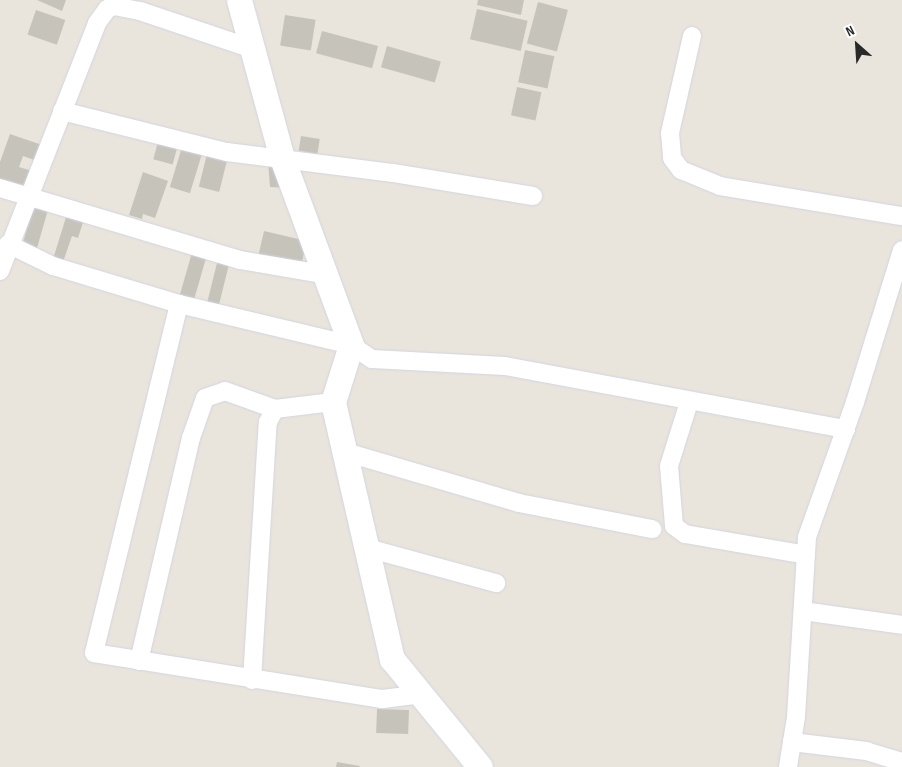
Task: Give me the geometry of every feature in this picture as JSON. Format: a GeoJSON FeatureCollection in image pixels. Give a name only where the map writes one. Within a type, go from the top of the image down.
{"type":"FeatureCollection","features":[{"type":"Feature","properties":{"kind":"street"},"geometry":{"type":"LineString","coordinates":[[239,0],[250,48],[282,158],[323,274],[351,345],[333,402],[392,658],[480,767]]}},
{"type":"Feature","properties":{"kind":"street"},"geometry":{"type":"LineString","coordinates":[[0,271],[8,244],[30,197],[97,23],[107,9],[114,6],[140,11],[250,48]]}},
{"type":"Feature","properties":{"kind":"street"},"geometry":{"type":"LineString","coordinates":[[692,36],[670,133],[672,158],[681,170],[720,186],[902,216]]}},
{"type":"Feature","properties":{"kind":"street"},"geometry":{"type":"LineString","coordinates":[[62,111],[227,152],[282,158],[534,196]]}},
{"type":"Feature","properties":{"kind":"street"},"geometry":{"type":"LineString","coordinates":[[0,188],[240,260],[323,274]]}},
{"type":"Feature","properties":{"kind":"street"},"geometry":{"type":"LineString","coordinates":[[8,244],[53,266],[179,304],[351,345],[372,359],[505,366],[689,402],[846,428]]}},
{"type":"Feature","properties":{"kind":"street"},"geometry":{"type":"LineString","coordinates":[[788,767],[792,742],[803,611],[807,537],[846,428],[902,250]]}},
{"type":"Feature","properties":{"kind":"street"},"geometry":{"type":"LineString","coordinates":[[179,304],[94,653],[252,680],[382,699],[421,694]]}},
{"type":"Feature","properties":{"kind":"street"},"geometry":{"type":"LineString","coordinates":[[140,661],[191,438],[205,398],[225,391],[275,410],[333,402]]}},
{"type":"Feature","properties":{"kind":"street"},"geometry":{"type":"LineString","coordinates":[[689,402],[669,466],[674,526],[686,534],[806,555]]}},
{"type":"Feature","properties":{"kind":"street"},"geometry":{"type":"LineString","coordinates":[[252,680],[268,422],[275,410]]}},
{"type":"Feature","properties":{"kind":"street"},"geometry":{"type":"LineString","coordinates":[[344,452],[519,503],[652,529]]}},
{"type":"Feature","properties":{"kind":"street"},"geometry":{"type":"LineString","coordinates":[[367,548],[496,583]]}},
{"type":"Feature","properties":{"kind":"street"},"geometry":{"type":"LineString","coordinates":[[803,611],[902,625]]}},
{"type":"Feature","properties":{"kind":"street"},"geometry":{"type":"LineString","coordinates":[[792,742],[866,751],[902,762]]}},
{"type":"Feature","properties":{"kind":"building"},"geometry":{"type":"Polygon","coordinates":[[[37,0],[66,0],[62,11],[37,0]]]}},
{"type":"Feature","properties":{"kind":"building"},"geometry":{"type":"Polygon","coordinates":[[[478,0],[524,0],[521,15],[477,5],[478,0]]]}},
{"type":"Feature","properties":{"kind":"building"},"geometry":{"type":"Polygon","coordinates":[[[538,2],[568,10],[557,52],[527,44],[538,2]]]}},
{"type":"Feature","properties":{"kind":"building"},"geometry":{"type":"Polygon","coordinates":[[[477,9],[528,21],[521,51],[470,39],[477,9]]]}},
{"type":"Feature","properties":{"kind":"building"},"geometry":{"type":"Polygon","coordinates":[[[36,10],[65,20],[57,45],[28,35],[36,10]]]}},
{"type":"Feature","properties":{"kind":"building"},"geometry":{"type":"Polygon","coordinates":[[[285,15],[316,20],[311,50],[280,46],[285,15]]]}},
{"type":"Feature","properties":{"kind":"building"},"geometry":{"type":"Polygon","coordinates":[[[322,31],[378,46],[372,68],[316,53],[322,31]]]}},
{"type":"Feature","properties":{"kind":"building"},"geometry":{"type":"Polygon","coordinates":[[[387,46],[441,61],[435,83],[381,67],[387,46]]]}},
{"type":"Feature","properties":{"kind":"building"},"geometry":{"type":"Polygon","coordinates":[[[525,50],[554,56],[547,89],[518,82],[525,50]]]}},
{"type":"Feature","properties":{"kind":"building"},"geometry":{"type":"Polygon","coordinates":[[[517,87],[541,92],[535,121],[511,115],[517,87]]]}},
{"type":"Feature","properties":{"kind":"building"},"geometry":{"type":"Polygon","coordinates":[[[10,134],[45,146],[40,162],[23,156],[19,167],[35,172],[29,191],[0,181],[0,162],[10,134]]]}},
{"type":"Feature","properties":{"kind":"building"},"geometry":{"type":"Polygon","coordinates":[[[301,136],[320,139],[317,154],[299,151],[301,136]]]}},
{"type":"Feature","properties":{"kind":"building"},"geometry":{"type":"Polygon","coordinates":[[[159,138],[178,143],[173,164],[153,159],[159,138]]]}},
{"type":"Feature","properties":{"kind":"building"},"geometry":{"type":"Polygon","coordinates":[[[183,144],[203,150],[190,193],[170,187],[183,144]]]}},
{"type":"Feature","properties":{"kind":"building"},"geometry":{"type":"Polygon","coordinates":[[[208,150],[228,155],[219,192],[199,187],[208,150]]]}},
{"type":"Feature","properties":{"kind":"building"},"geometry":{"type":"Polygon","coordinates":[[[268,161],[287,188],[270,187],[268,161]]]}},
{"type":"Feature","properties":{"kind":"building"},"geometry":{"type":"Polygon","coordinates":[[[143,172],[168,181],[155,218],[143,214],[142,219],[129,215],[143,172]]]}},
{"type":"Feature","properties":{"kind":"building"},"geometry":{"type":"Polygon","coordinates":[[[34,204],[48,208],[36,250],[22,246],[34,204]]]}},
{"type":"Feature","properties":{"kind":"building"},"geometry":{"type":"Polygon","coordinates":[[[68,211],[85,216],[78,238],[72,236],[63,262],[53,259],[68,211]]]}},
{"type":"Feature","properties":{"kind":"building"},"geometry":{"type":"Polygon","coordinates":[[[264,231],[307,241],[301,266],[258,256],[264,231]]]}},
{"type":"Feature","properties":{"kind":"building"},"geometry":{"type":"Polygon","coordinates":[[[193,249],[207,253],[193,303],[179,299],[193,249]]]}},
{"type":"Feature","properties":{"kind":"building"},"geometry":{"type":"Polygon","coordinates":[[[219,255],[231,258],[218,310],[206,307],[219,255]]]}},
{"type":"Feature","properties":{"kind":"building"},"geometry":{"type":"Polygon","coordinates":[[[377,709],[409,710],[408,734],[376,733],[377,709]]]}},
{"type":"Feature","properties":{"kind":"building"},"geometry":{"type":"Polygon","coordinates":[[[337,762],[360,766],[336,767],[337,762]]]}}]}
